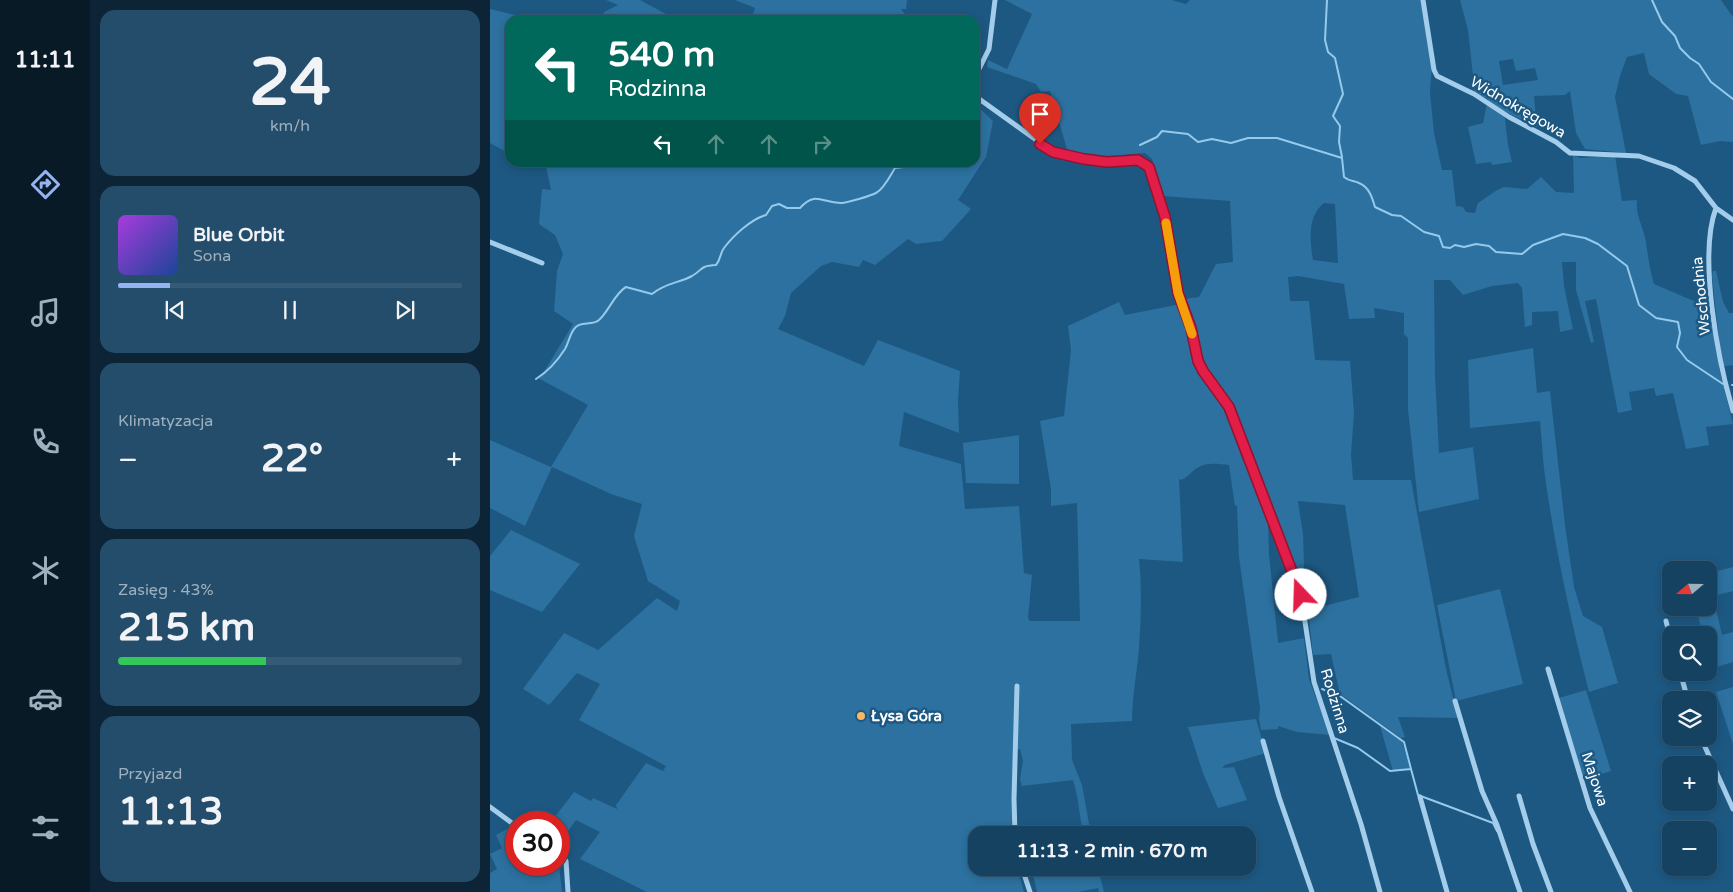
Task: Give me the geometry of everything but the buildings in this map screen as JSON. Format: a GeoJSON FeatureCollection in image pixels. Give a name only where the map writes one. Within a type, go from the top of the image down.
{"type":"FeatureCollection","features":[{"type":"Feature","properties":{"kind":"street"},"geometry":{"type":"LineString","coordinates":[[980,67],[989,49],[995,0]]}},
{"type":"Feature","properties":{"kind":"street","name":"Widnokręgowa"},"geometry":{"type":"LineString","coordinates":[[1423,0],[1434,70],[1437,76],[1474,94],[1509,117],[1556,142],[1570,153],[1639,156],[1663,163],[1695,181],[1716,208],[1733,220]]}},
{"type":"Feature","properties":{"kind":"street","name":"Rodzinna"},"geometry":{"type":"LineString","coordinates":[[980,100],[1053,152],[1101,162],[1138,160],[1146,164],[1151,171],[1165,217],[1178,293],[1191,328],[1198,361],[1229,407],[1301,595],[1314,682],[1362,824],[1380,892]]}},
{"type":"Feature","properties":{"kind":"street","name":"Wschodnia"},"geometry":{"type":"LineString","coordinates":[[1716,208],[1711,223],[1708,261],[1716,327],[1733,411]]}},
{"type":"Feature","properties":{"kind":"street"},"geometry":{"type":"LineString","coordinates":[[490,242],[542,263]]}},
{"type":"Feature","properties":{"kind":"street"},"geometry":{"type":"LineString","coordinates":[[1666,621],[1667,626]]}},
{"type":"Feature","properties":{"kind":"street","name":"Majowa"},"geometry":{"type":"LineString","coordinates":[[1548,669],[1590,808],[1630,892]]}},
{"type":"Feature","properties":{"kind":"street"},"geometry":{"type":"LineString","coordinates":[[1015,826],[1018,686]]}},
{"type":"Feature","properties":{"kind":"street"},"geometry":{"type":"LineString","coordinates":[[1455,702],[1482,791],[1497,825],[1520,892]]}},
{"type":"Feature","properties":{"kind":"street"},"geometry":{"type":"LineString","coordinates":[[1263,741],[1279,797],[1312,892]]}},
{"type":"Feature","properties":{"kind":"street"},"geometry":{"type":"LineString","coordinates":[[1705,746],[1733,809]]}},
{"type":"Feature","properties":{"kind":"street"},"geometry":{"type":"LineString","coordinates":[[1518,796],[1551,892]]}},
{"type":"Feature","properties":{"kind":"street"},"geometry":{"type":"LineString","coordinates":[[1420,797],[1447,892]]}},
{"type":"Feature","properties":{"kind":"street"},"geometry":{"type":"LineString","coordinates":[[490,807],[505,818]]}},
{"type":"Feature","properties":{"kind":"street"},"geometry":{"type":"LineString","coordinates":[[567,876],[568,892]]}},
{"type":"Feature","properties":{"kind":"street"},"geometry":{"type":"LineString","coordinates":[[1025,876],[1030,892]]}},
{"type":"Feature","properties":{"kind":"shaded area"},"geometry":{"type":"Polygon","coordinates":[[[606,0],[640,0],[668,15],[603,15],[604,12],[618,5],[606,0]]]}},
{"type":"Feature","properties":{"kind":"shaded area"},"geometry":{"type":"Polygon","coordinates":[[[735,0],[907,0],[906,9],[901,9],[905,15],[753,15],[755,8],[735,0]]]}},
{"type":"Feature","properties":{"kind":"shaded area"},"geometry":{"type":"Polygon","coordinates":[[[1005,0],[1172,0],[1186,4],[1190,0],[1421,0],[1432,63],[1430,93],[1434,133],[1442,170],[1452,170],[1456,206],[1463,207],[1466,212],[1475,213],[1478,203],[1497,190],[1504,187],[1527,189],[1541,177],[1556,192],[1574,193],[1573,155],[1580,158],[1615,156],[1622,201],[1637,200],[1638,216],[1645,237],[1654,284],[1710,308],[1719,340],[1712,276],[1713,271],[1716,271],[1723,302],[1729,313],[1733,313],[1733,365],[1719,367],[1733,424],[1706,427],[1709,445],[1686,449],[1673,393],[1656,396],[1654,388],[1629,392],[1632,410],[1618,413],[1596,299],[1585,301],[1594,342],[1591,343],[1576,290],[1576,262],[1562,262],[1564,286],[1573,329],[1560,332],[1558,311],[1532,312],[1532,325],[1525,327],[1522,288],[1518,283],[1492,286],[1463,295],[1450,280],[1434,280],[1435,375],[1439,453],[1473,447],[1479,499],[1419,512],[1408,409],[1408,338],[1404,334],[1404,313],[1374,308],[1375,318],[1349,319],[1344,284],[1298,276],[1288,277],[1290,301],[1309,301],[1315,360],[1350,361],[1354,413],[1351,455],[1353,480],[1411,480],[1446,669],[1458,718],[1398,717],[1405,737],[1401,738],[1340,694],[1331,654],[1313,655],[1308,610],[1359,597],[1345,505],[1298,501],[1303,534],[1305,597],[1252,460],[1249,459],[1268,519],[1269,554],[1278,643],[1304,638],[1309,679],[1330,735],[1297,732],[1278,726],[1278,729],[1261,730],[1260,708],[1239,557],[1237,505],[1235,506],[1229,465],[1205,465],[1197,468],[1183,479],[1179,479],[1183,562],[1139,559],[1141,592],[1140,626],[1132,721],[1071,724],[1072,760],[1082,785],[1089,826],[1082,826],[1073,780],[1022,786],[1020,779],[1023,761],[1020,749],[1015,750],[1012,786],[1012,826],[968,826],[968,876],[1019,876],[1024,892],[647,892],[580,859],[600,832],[576,820],[570,828],[570,811],[559,811],[574,792],[591,801],[593,798],[617,809],[616,805],[646,763],[665,772],[663,771],[666,766],[579,720],[600,684],[577,673],[549,705],[523,689],[564,633],[598,650],[657,598],[677,611],[680,601],[648,581],[634,536],[642,504],[611,494],[552,467],[525,526],[490,508],[490,440],[551,467],[588,405],[538,378],[545,370],[573,324],[554,311],[557,271],[563,254],[555,235],[539,224],[542,189],[551,190],[546,167],[979,167],[958,200],[971,209],[942,241],[916,244],[908,239],[875,265],[863,260],[859,267],[832,262],[821,266],[791,293],[785,316],[778,329],[864,366],[878,340],[960,371],[958,400],[959,433],[904,412],[899,446],[961,464],[965,509],[1019,506],[1024,573],[1032,575],[1028,618],[1030,621],[1080,621],[1077,503],[1051,506],[1051,489],[1040,421],[1064,416],[1071,350],[1068,326],[1119,302],[1125,315],[1176,305],[1184,299],[1199,297],[1216,264],[1233,262],[1230,201],[1163,196],[1152,159],[1145,153],[1088,158],[1064,152],[1067,149],[1050,91],[1041,92],[1036,84],[987,67],[988,60],[1007,69],[1032,14],[1005,0]],[[1324,203],[1319,208],[1312,222],[1311,245],[1313,260],[1338,263],[1335,204],[1324,203]]]}},
{"type":"Feature","properties":{"kind":"shaded area"},"geometry":{"type":"Polygon","coordinates":[[[1460,0],[1721,0],[1733,17],[1733,142],[1720,141],[1701,145],[1688,96],[1676,94],[1649,74],[1644,53],[1627,57],[1615,97],[1626,153],[1585,149],[1576,133],[1570,91],[1565,95],[1534,96],[1537,127],[1504,111],[1512,162],[1492,165],[1491,162],[1476,164],[1468,127],[1483,123],[1488,99],[1475,94],[1468,30],[1460,0]],[[1513,59],[1499,61],[1503,85],[1538,80],[1535,68],[1516,71],[1513,59]]]}},
{"type":"Feature","properties":{"kind":"shaded area"},"geometry":{"type":"Polygon","coordinates":[[[490,9],[515,15],[505,15],[505,151],[490,143],[490,9]]]}},
{"type":"Feature","properties":{"kind":"shaded area"},"geometry":{"type":"Polygon","coordinates":[[[980,109],[993,121],[986,157],[980,166],[980,109]]]}},
{"type":"Feature","properties":{"kind":"shaded area"},"geometry":{"type":"Polygon","coordinates":[[[1533,348],[1537,393],[1550,391],[1574,587],[1583,616],[1602,627],[1618,683],[1589,692],[1555,541],[1544,473],[1540,421],[1470,428],[1468,360],[1533,348]]]}},
{"type":"Feature","properties":{"kind":"shaded area"},"geometry":{"type":"Polygon","coordinates":[[[1019,435],[1019,484],[966,483],[963,443],[1019,435]]]}},
{"type":"Feature","properties":{"kind":"shaded area"},"geometry":{"type":"Polygon","coordinates":[[[511,530],[580,564],[542,612],[490,590],[490,556],[511,530]]]}},
{"type":"Feature","properties":{"kind":"shaded area"},"geometry":{"type":"Polygon","coordinates":[[[1733,567],[1733,591],[1718,595],[1718,571],[1733,567]]]}},
{"type":"Feature","properties":{"kind":"shaded area"},"geometry":{"type":"Polygon","coordinates":[[[1500,589],[1523,684],[1456,701],[1437,605],[1500,589]]]}},
{"type":"Feature","properties":{"kind":"shaded area"},"geometry":{"type":"Polygon","coordinates":[[[1698,616],[1718,616],[1722,635],[1733,632],[1733,662],[1717,667],[1717,626],[1701,626],[1698,616]]]}},
{"type":"Feature","properties":{"kind":"shaded area"},"geometry":{"type":"Polygon","coordinates":[[[1733,687],[1733,744],[1717,695],[1717,692],[1733,687]]]}},
{"type":"Feature","properties":{"kind":"shaded area"},"geometry":{"type":"Polygon","coordinates":[[[1586,690],[1611,771],[1583,780],[1559,698],[1586,690]]]}},
{"type":"Feature","properties":{"kind":"shaded area"},"geometry":{"type":"Polygon","coordinates":[[[1256,719],[1266,753],[1225,765],[1222,768],[1234,767],[1247,800],[1218,808],[1203,773],[1188,727],[1256,719]]]}},
{"type":"Feature","properties":{"kind":"shaded area"},"geometry":{"type":"Polygon","coordinates":[[[1380,726],[1402,741],[1410,768],[1393,771],[1380,726]]]}},
{"type":"Feature","properties":{"kind":"shaded area"},"geometry":{"type":"Polygon","coordinates":[[[505,830],[505,876],[560,876],[562,892],[490,892],[490,873],[497,869],[490,854],[502,848],[496,835],[505,830]]]}},
{"type":"Feature","properties":{"kind":"shaded area"},"geometry":{"type":"Polygon","coordinates":[[[1033,876],[1100,876],[1104,892],[1099,892],[1098,888],[1078,892],[1037,892],[1033,876]]]}},
{"type":"Feature","properties":{"kind":"waterway"},"geometry":{"type":"LineString","coordinates":[[1327,0],[1325,40],[1328,52],[1335,58],[1343,94],[1333,116],[1340,126],[1339,142],[1342,157]]}},
{"type":"Feature","properties":{"kind":"waterway"},"geometry":{"type":"LineString","coordinates":[[1652,0],[1662,22],[1675,36],[1680,48],[1699,64],[1711,82],[1733,99]]}},
{"type":"Feature","properties":{"kind":"waterway"},"geometry":{"type":"LineString","coordinates":[[1140,145],[1157,137],[1162,131],[1188,134],[1198,142],[1212,139],[1231,143],[1248,138],[1277,138],[1342,158],[1344,177],[1365,187],[1375,207],[1392,215],[1401,216],[1424,232],[1439,236],[1443,247],[1450,248],[1455,245],[1464,247],[1476,244],[1489,246],[1496,252],[1522,254],[1533,245],[1563,234],[1585,238],[1598,244],[1627,266],[1639,305],[1656,318],[1678,322],[1680,333],[1677,347],[1687,360],[1723,384]]}},
{"type":"Feature","properties":{"kind":"waterway"},"geometry":{"type":"LineString","coordinates":[[536,379],[559,357],[575,328],[599,320],[619,293],[626,287],[652,294],[662,287],[687,279],[704,267],[716,265],[723,250],[732,238],[748,224],[766,215],[772,206],[779,204],[787,208],[800,208],[815,199],[842,203],[865,197],[882,189],[895,168],[904,167]]}},
{"type":"Feature","properties":{"kind":"waterway"},"geometry":{"type":"LineString","coordinates":[[1322,689],[1340,696],[1404,742],[1411,769]]}},
{"type":"Feature","properties":{"kind":"waterway"},"geometry":{"type":"LineString","coordinates":[[1334,738],[1358,748],[1390,771],[1411,769],[1418,795],[1493,823],[1497,831]]}},
{"type":"Feature","properties":{"kind":"slow traffic"},"geometry":{"type":"LineString","coordinates":[[1166,223],[1178,293],[1192,334]]}},
{"type":"Feature","properties":{"kind":"place","name":"Łysa Góra"},"geometry":{"type":"Point","coordinates":[861,716]}},
{"type":"Feature","properties":{"kind":"route"},"geometry":{"type":"LineString","coordinates":[[1040,144],[1053,152],[1084,159],[1117,162],[1132,159],[1143,162],[1149,167],[1165,217],[1178,293],[1191,328],[1198,361],[1229,407],[1301,595]]}}]}
